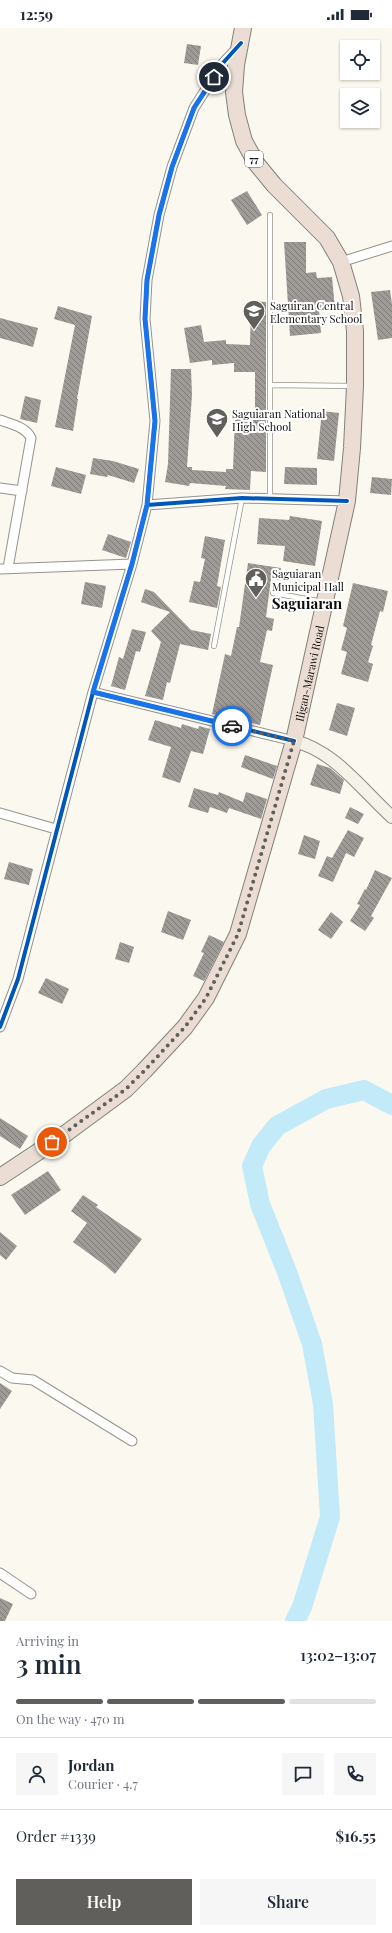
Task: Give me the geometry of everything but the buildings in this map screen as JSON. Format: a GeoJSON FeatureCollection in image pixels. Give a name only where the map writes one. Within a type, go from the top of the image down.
{"type":"FeatureCollection","features":[{"type":"Feature","properties":{"kind":"highway","name":"Iligan-Marawi Road"},"geometry":{"type":"LineString","coordinates":[[0,1177],[65,1134],[126,1089],[185,1027],[206,998],[238,934],[294,741],[346,501],[352,448],[355,386],[355,331],[351,296],[341,262],[327,238],[274,185],[256,163],[244,141],[237,115],[234,92],[236,65],[242,35]]}},
{"type":"Feature","properties":{"kind":"main road"},"geometry":{"type":"LineString","coordinates":[[294,741],[306,744],[325,753],[392,817]]}},
{"type":"Feature","properties":{"kind":"street"},"geometry":{"type":"LineString","coordinates":[[0,1027],[18,979],[93,692],[132,564],[147,505],[155,421],[145,311],[147,280],[159,215],[172,167],[194,108],[242,35]]}},
{"type":"Feature","properties":{"kind":"street"},"geometry":{"type":"LineString","coordinates":[[341,262],[392,246]]}},
{"type":"Feature","properties":{"kind":"street"},"geometry":{"type":"LineString","coordinates":[[0,420],[21,428],[29,434],[31,438],[22,491],[4,568],[132,564]]}},
{"type":"Feature","properties":{"kind":"street"},"geometry":{"type":"LineString","coordinates":[[0,488],[22,491]]}},
{"type":"Feature","properties":{"kind":"street"},"geometry":{"type":"LineString","coordinates":[[147,505],[242,498],[346,501]]}},
{"type":"Feature","properties":{"kind":"street"},"geometry":{"type":"LineString","coordinates":[[93,692],[294,741]]}},
{"type":"Feature","properties":{"kind":"street"},"geometry":{"type":"LineString","coordinates":[[0,812],[56,829]]}},
{"type":"Feature","properties":{"kind":"street"},"geometry":{"type":"LineString","coordinates":[[0,1371],[12,1378],[33,1380],[132,1441]]}},
{"type":"Feature","properties":{"kind":"street"},"geometry":{"type":"LineString","coordinates":[[0,1573],[31,1594]]}},
{"type":"Feature","properties":{"kind":"lane"},"geometry":{"type":"LineString","coordinates":[[270,215],[270,498]]}},
{"type":"Feature","properties":{"kind":"lane"},"geometry":{"type":"LineString","coordinates":[[271,384],[355,386]]}},
{"type":"Feature","properties":{"kind":"lane"},"geometry":{"type":"LineString","coordinates":[[214,646],[242,498]]}},
{"type":"Feature","properties":{"kind":"lane"},"geometry":{"type":"LineString","coordinates":[[273,593],[324,602]]}},
{"type":"Feature","properties":{"kind":"waterway"},"geometry":{"type":"LineString","coordinates":[[295,1621],[302,1607],[330,1517],[323,1404],[312,1344],[287,1272],[260,1204],[252,1166],[261,1146],[277,1126],[326,1099],[364,1090],[392,1105]]}},
{"type":"Feature","properties":{"kind":"cycle path"},"geometry":{"type":"LineString","coordinates":[[0,1027],[18,979],[93,692],[132,564],[147,505],[155,421],[145,319],[147,280],[159,215],[172,167],[194,108],[222,64],[241,43]]}},
{"type":"Feature","properties":{"kind":"cycle path"},"geometry":{"type":"LineString","coordinates":[[147,505],[242,498],[347,501]]}},
{"type":"Feature","properties":{"kind":"cycle path"},"geometry":{"type":"LineString","coordinates":[[93,692],[294,741]]}},
{"type":"Feature","properties":{"kind":"way so far"},"geometry":{"type":"LineString","coordinates":[[52,1142],[126,1089],[185,1027],[206,998],[238,934],[294,741],[232,726]]}},
{"type":"Feature","properties":{"kind":"place","name":"Saguiran Central Elementary School"},"geometry":{"type":"Point","coordinates":[254,330]}},
{"type":"Feature","properties":{"kind":"place","name":"Saguiaran National High School"},"geometry":{"type":"Point","coordinates":[217,438]}},
{"type":"Feature","properties":{"kind":"place","name":"Saguiaran Municipal Hall"},"geometry":{"type":"Point","coordinates":[256,598]}},
{"type":"Feature","properties":{"kind":"district","name":"Saguiaran"},"geometry":{"type":"Point","coordinates":[307,603]}},
{"type":"Feature","properties":{"kind":"route"},"geometry":{"type":"LineString","coordinates":[[214,77],[194,108],[188,123],[172,167],[159,215],[147,280],[145,319],[152,378],[155,421],[147,505],[132,564],[93,692],[232,726]]}}]}
